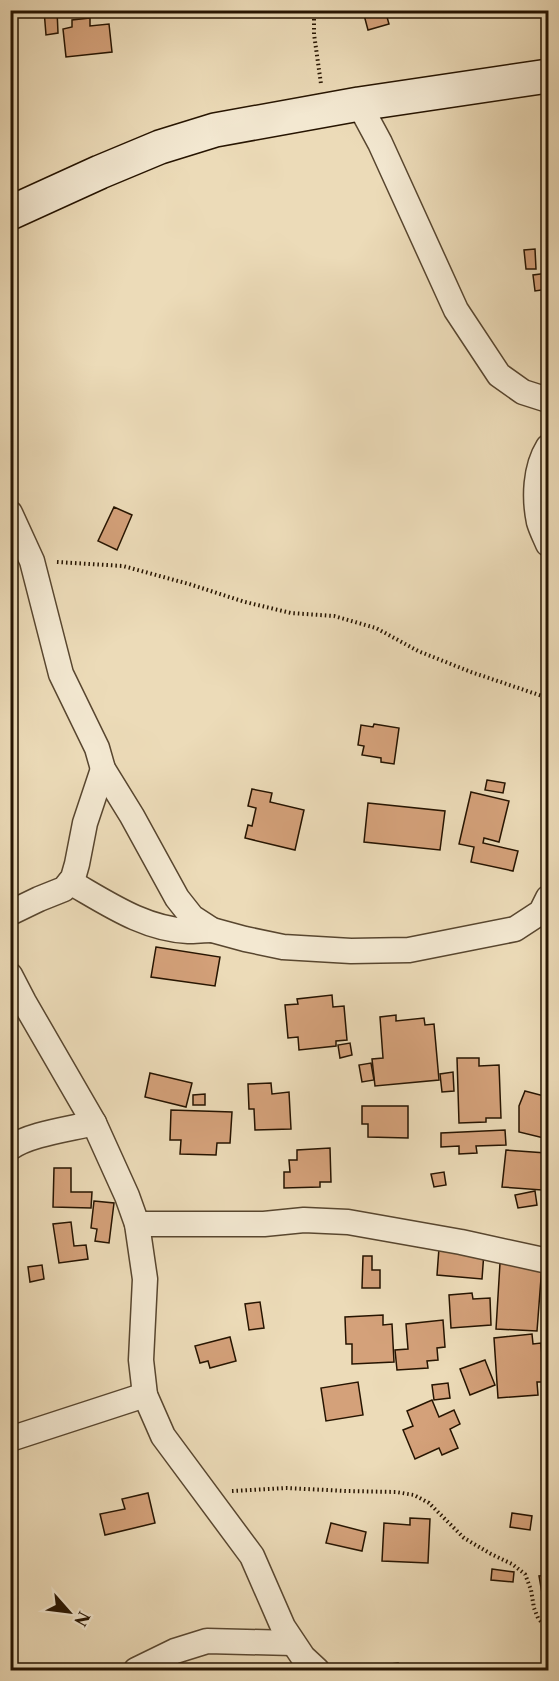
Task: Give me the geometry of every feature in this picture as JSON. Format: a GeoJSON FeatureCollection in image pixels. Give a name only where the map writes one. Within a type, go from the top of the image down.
{"type":"FeatureCollection","features":[{"type":"Feature","properties":{"kind":"street"},"geometry":{"type":"LineString","coordinates":[[10,213],[100,172],[171,144],[215,130],[327,109],[549,76]]}},
{"type":"Feature","properties":{"kind":"street"},"geometry":{"type":"LineString","coordinates":[[360,104],[456,310],[499,375],[523,392],[549,400]]}},
{"type":"Feature","properties":{"kind":"street"},"geometry":{"type":"LineString","coordinates":[[549,447],[544,454],[536,490],[539,524],[549,544]]}},
{"type":"Feature","properties":{"kind":"street"},"geometry":{"type":"LineString","coordinates":[[10,513],[32,561],[61,674],[97,748],[103,770],[132,816],[177,898],[192,917],[212,930],[283,947],[351,951],[409,950],[515,929],[541,912],[549,898]]}},
{"type":"Feature","properties":{"kind":"street"},"geometry":{"type":"LineString","coordinates":[[10,914],[64,889],[73,878],[85,823],[103,770]]}},
{"type":"Feature","properties":{"kind":"street"},"geometry":{"type":"LineString","coordinates":[[70,882],[122,912],[154,925],[187,931],[212,930]]}},
{"type":"Feature","properties":{"kind":"street"},"geometry":{"type":"LineString","coordinates":[[10,975],[94,1123],[137,1224],[145,1279],[141,1360],[145,1395],[164,1436],[252,1556],[283,1627],[303,1657],[317,1671]]}},
{"type":"Feature","properties":{"kind":"street"},"geometry":{"type":"LineString","coordinates":[[10,1148],[44,1135],[94,1123]]}},
{"type":"Feature","properties":{"kind":"street"},"geometry":{"type":"LineString","coordinates":[[137,1224],[264,1224],[303,1220],[348,1222],[549,1260]]}},
{"type":"Feature","properties":{"kind":"street"},"geometry":{"type":"LineString","coordinates":[[10,1439],[145,1395]]}},
{"type":"Feature","properties":{"kind":"street"},"geometry":{"type":"LineString","coordinates":[[135,1671],[174,1651],[207,1641],[293,1642]]}},
{"type":"Feature","properties":{"kind":"path"},"geometry":{"type":"LineString","coordinates":[[314,10],[314,34],[320,81],[327,109]]}},
{"type":"Feature","properties":{"kind":"path"},"geometry":{"type":"LineString","coordinates":[[32,561],[123,566],[291,613],[334,616],[376,628],[418,651],[471,672],[549,698]]}},
{"type":"Feature","properties":{"kind":"path"},"geometry":{"type":"LineString","coordinates":[[204,1492],[286,1488],[396,1492],[414,1495],[429,1503],[464,1538],[512,1564],[525,1574],[534,1608],[549,1630]]}},
{"type":"Feature","properties":{"kind":"building"},"geometry":{"type":"Polygon","coordinates":[[[44,10],[57,10],[58,33],[46,35],[44,10]]]}},
{"type":"Feature","properties":{"kind":"building"},"geometry":{"type":"Polygon","coordinates":[[[385,10],[389,24],[368,30],[364,15],[385,10]]]}},
{"type":"Feature","properties":{"kind":"building"},"geometry":{"type":"Polygon","coordinates":[[[90,18],[90,26],[109,24],[112,52],[66,57],[63,29],[72,27],[72,20],[90,18]]]}},
{"type":"Feature","properties":{"kind":"building"},"geometry":{"type":"Polygon","coordinates":[[[535,249],[536,269],[526,269],[524,250],[535,249]]]}},
{"type":"Feature","properties":{"kind":"building"},"geometry":{"type":"Polygon","coordinates":[[[548,273],[548,289],[535,291],[533,275],[548,273]]]}},
{"type":"Feature","properties":{"kind":"building"},"geometry":{"type":"Polygon","coordinates":[[[114,507],[132,515],[117,550],[98,541],[114,507]]]}},
{"type":"Feature","properties":{"kind":"building"},"geometry":{"type":"Polygon","coordinates":[[[374,724],[399,728],[394,764],[381,762],[381,758],[362,755],[364,746],[358,745],[361,725],[373,727],[374,724]]]}},
{"type":"Feature","properties":{"kind":"building"},"geometry":{"type":"Polygon","coordinates":[[[487,780],[505,783],[503,793],[485,790],[487,780]]]}},
{"type":"Feature","properties":{"kind":"building"},"geometry":{"type":"Polygon","coordinates":[[[252,789],[272,793],[270,802],[304,810],[295,850],[245,838],[248,825],[252,826],[256,808],[248,806],[252,789]]]}},
{"type":"Feature","properties":{"kind":"building"},"geometry":{"type":"Polygon","coordinates":[[[471,792],[509,801],[499,842],[484,838],[483,843],[518,851],[513,871],[471,862],[474,847],[459,844],[471,792]]]}},
{"type":"Feature","properties":{"kind":"building"},"geometry":{"type":"Polygon","coordinates":[[[368,803],[445,811],[440,850],[364,842],[368,803]]]}},
{"type":"Feature","properties":{"kind":"building"},"geometry":{"type":"Polygon","coordinates":[[[156,947],[220,957],[215,986],[151,977],[156,947]]]}},
{"type":"Feature","properties":{"kind":"building"},"geometry":{"type":"Polygon","coordinates":[[[332,995],[333,1007],[344,1006],[347,1040],[336,1041],[336,1046],[299,1050],[298,1037],[288,1038],[285,1005],[298,1004],[297,999],[332,995]]]}},
{"type":"Feature","properties":{"kind":"building"},"geometry":{"type":"Polygon","coordinates":[[[396,1015],[396,1021],[424,1018],[425,1025],[434,1024],[439,1080],[375,1086],[372,1059],[383,1058],[380,1017],[396,1015]]]}},
{"type":"Feature","properties":{"kind":"building"},"geometry":{"type":"Polygon","coordinates":[[[350,1043],[352,1055],[340,1058],[338,1045],[350,1043]]]}},
{"type":"Feature","properties":{"kind":"building"},"geometry":{"type":"Polygon","coordinates":[[[457,1058],[479,1058],[479,1066],[499,1065],[501,1118],[486,1118],[486,1122],[459,1123],[457,1058]]]}},
{"type":"Feature","properties":{"kind":"building"},"geometry":{"type":"Polygon","coordinates":[[[371,1063],[374,1080],[362,1082],[359,1065],[371,1063]]]}},
{"type":"Feature","properties":{"kind":"building"},"geometry":{"type":"Polygon","coordinates":[[[453,1072],[454,1091],[442,1092],[440,1074],[453,1072]]]}},
{"type":"Feature","properties":{"kind":"building"},"geometry":{"type":"Polygon","coordinates":[[[150,1073],[192,1083],[186,1107],[145,1097],[150,1073]]]}},
{"type":"Feature","properties":{"kind":"building"},"geometry":{"type":"Polygon","coordinates":[[[271,1083],[272,1094],[289,1092],[291,1129],[255,1130],[254,1109],[249,1109],[248,1084],[271,1083]]]}},
{"type":"Feature","properties":{"kind":"building"},"geometry":{"type":"Polygon","coordinates":[[[525,1091],[548,1097],[548,1139],[519,1132],[519,1106],[525,1091]]]}},
{"type":"Feature","properties":{"kind":"building"},"geometry":{"type":"Polygon","coordinates":[[[205,1094],[205,1105],[193,1105],[193,1095],[205,1094]]]}},
{"type":"Feature","properties":{"kind":"building"},"geometry":{"type":"Polygon","coordinates":[[[362,1106],[408,1106],[408,1138],[368,1137],[368,1124],[362,1124],[362,1106]]]}},
{"type":"Feature","properties":{"kind":"building"},"geometry":{"type":"Polygon","coordinates":[[[171,1110],[232,1112],[230,1143],[217,1143],[216,1155],[180,1154],[181,1140],[170,1140],[171,1110]]]}},
{"type":"Feature","properties":{"kind":"building"},"geometry":{"type":"Polygon","coordinates":[[[505,1130],[506,1145],[476,1146],[477,1153],[459,1154],[459,1146],[441,1147],[441,1133],[505,1130]]]}},
{"type":"Feature","properties":{"kind":"building"},"geometry":{"type":"Polygon","coordinates":[[[330,1148],[331,1182],[320,1182],[320,1187],[284,1188],[284,1172],[290,1172],[289,1160],[297,1160],[297,1150],[330,1148]]]}},
{"type":"Feature","properties":{"kind":"building"},"geometry":{"type":"Polygon","coordinates":[[[506,1150],[546,1153],[542,1190],[502,1187],[506,1150]]]}},
{"type":"Feature","properties":{"kind":"building"},"geometry":{"type":"Polygon","coordinates":[[[54,1168],[71,1168],[71,1192],[92,1192],[91,1208],[53,1207],[54,1168]]]}},
{"type":"Feature","properties":{"kind":"building"},"geometry":{"type":"Polygon","coordinates":[[[444,1172],[446,1185],[434,1187],[431,1174],[444,1172]]]}},
{"type":"Feature","properties":{"kind":"building"},"geometry":{"type":"Polygon","coordinates":[[[535,1191],[537,1205],[518,1208],[515,1195],[535,1191]]]}},
{"type":"Feature","properties":{"kind":"building"},"geometry":{"type":"Polygon","coordinates":[[[94,1201],[114,1203],[109,1243],[95,1241],[97,1229],[91,1228],[94,1201]]]}},
{"type":"Feature","properties":{"kind":"building"},"geometry":{"type":"Polygon","coordinates":[[[71,1222],[74,1246],[86,1245],[88,1259],[59,1263],[53,1224],[71,1222]]]}},
{"type":"Feature","properties":{"kind":"building"},"geometry":{"type":"Polygon","coordinates":[[[439,1248],[484,1252],[482,1279],[437,1275],[439,1248]]]}},
{"type":"Feature","properties":{"kind":"building"},"geometry":{"type":"Polygon","coordinates":[[[363,1256],[372,1256],[372,1270],[380,1270],[380,1288],[362,1288],[363,1256]]]}},
{"type":"Feature","properties":{"kind":"building"},"geometry":{"type":"Polygon","coordinates":[[[500,1263],[542,1265],[537,1331],[496,1329],[500,1263]]]}},
{"type":"Feature","properties":{"kind":"building"},"geometry":{"type":"Polygon","coordinates":[[[42,1265],[44,1279],[30,1282],[28,1267],[42,1265]]]}},
{"type":"Feature","properties":{"kind":"building"},"geometry":{"type":"Polygon","coordinates":[[[472,1293],[473,1299],[490,1298],[491,1325],[451,1328],[449,1295],[472,1293]]]}},
{"type":"Feature","properties":{"kind":"building"},"geometry":{"type":"Polygon","coordinates":[[[260,1302],[264,1328],[249,1330],[245,1304],[260,1302]]]}},
{"type":"Feature","properties":{"kind":"building"},"geometry":{"type":"Polygon","coordinates":[[[383,1315],[383,1325],[392,1324],[394,1362],[352,1364],[352,1344],[346,1344],[345,1317],[383,1315]]]}},
{"type":"Feature","properties":{"kind":"building"},"geometry":{"type":"Polygon","coordinates":[[[443,1320],[445,1347],[437,1348],[438,1360],[427,1361],[428,1368],[397,1370],[395,1350],[408,1349],[406,1324],[443,1320]]]}},
{"type":"Feature","properties":{"kind":"building"},"geometry":{"type":"Polygon","coordinates":[[[532,1334],[533,1344],[541,1343],[544,1382],[537,1382],[538,1395],[498,1398],[494,1338],[532,1334]]]}},
{"type":"Feature","properties":{"kind":"building"},"geometry":{"type":"Polygon","coordinates":[[[230,1337],[236,1361],[210,1368],[208,1361],[200,1363],[195,1346],[230,1337]]]}},
{"type":"Feature","properties":{"kind":"building"},"geometry":{"type":"Polygon","coordinates":[[[547,1337],[548,1378],[545,1378],[547,1337]]]}},
{"type":"Feature","properties":{"kind":"building"},"geometry":{"type":"Polygon","coordinates":[[[485,1360],[495,1385],[470,1395],[460,1369],[485,1360]]]}},
{"type":"Feature","properties":{"kind":"building"},"geometry":{"type":"Polygon","coordinates":[[[358,1382],[363,1415],[326,1421],[321,1388],[358,1382]]]}},
{"type":"Feature","properties":{"kind":"building"},"geometry":{"type":"Polygon","coordinates":[[[448,1383],[450,1398],[434,1400],[432,1385],[448,1383]]]}},
{"type":"Feature","properties":{"kind":"building"},"geometry":{"type":"Polygon","coordinates":[[[432,1400],[439,1417],[454,1410],[460,1424],[450,1429],[458,1448],[442,1455],[439,1448],[415,1459],[403,1430],[413,1426],[407,1411],[432,1400]]]}},
{"type":"Feature","properties":{"kind":"building"},"geometry":{"type":"Polygon","coordinates":[[[148,1493],[155,1523],[105,1535],[100,1514],[125,1509],[122,1499],[148,1493]]]}},
{"type":"Feature","properties":{"kind":"building"},"geometry":{"type":"Polygon","coordinates":[[[512,1513],[532,1516],[530,1530],[510,1527],[512,1513]]]}},
{"type":"Feature","properties":{"kind":"building"},"geometry":{"type":"Polygon","coordinates":[[[410,1518],[430,1519],[428,1563],[382,1561],[384,1523],[410,1525],[410,1518]]]}},
{"type":"Feature","properties":{"kind":"building"},"geometry":{"type":"Polygon","coordinates":[[[331,1523],[366,1532],[362,1551],[326,1543],[331,1523]]]}},
{"type":"Feature","properties":{"kind":"building"},"geometry":{"type":"Polygon","coordinates":[[[492,1569],[514,1572],[513,1582],[491,1580],[492,1569]]]}},
{"type":"Feature","properties":{"kind":"building"},"geometry":{"type":"Polygon","coordinates":[[[548,1575],[548,1598],[543,1599],[539,1576],[548,1575]]]}},
{"type":"Feature","properties":{"kind":"building"},"geometry":{"type":"Polygon","coordinates":[[[398,1663],[398,1670],[373,1670],[373,1666],[398,1663]]]}}]}
